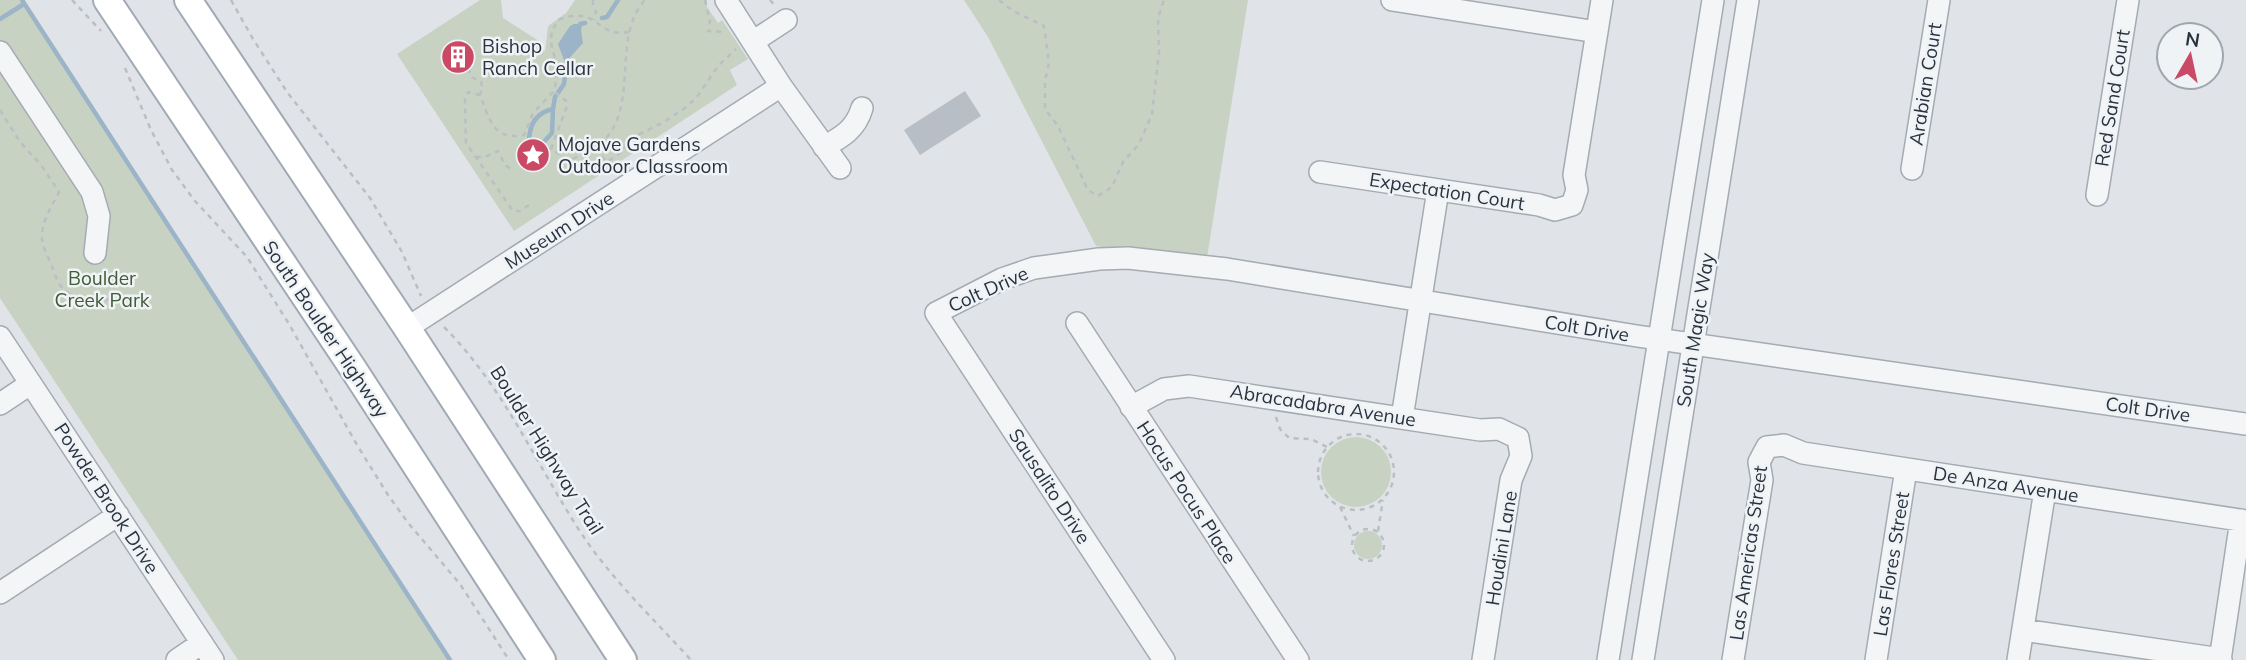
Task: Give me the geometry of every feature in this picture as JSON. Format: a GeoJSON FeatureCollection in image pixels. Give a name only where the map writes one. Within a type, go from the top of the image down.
{"type":"FeatureCollection","features":[{"type":"Feature","properties":{"kind":"main road","name":"South Boulder Highway"},"geometry":{"type":"LineString","coordinates":[[107,0],[542,660]]}},
{"type":"Feature","properties":{"kind":"main road"},"geometry":{"type":"LineString","coordinates":[[188,0],[407,328],[623,660]]}},
{"type":"Feature","properties":{"kind":"street"},"geometry":{"type":"LineString","coordinates":[[726,0],[744,44],[781,86],[840,168]]}},
{"type":"Feature","properties":{"kind":"street"},"geometry":{"type":"LineString","coordinates":[[1392,0],[1597,32],[1602,0]]}},
{"type":"Feature","properties":{"kind":"street","name":"South Magic Way"},"geometry":{"type":"LineString","coordinates":[[1608,660],[1713,0]]}},
{"type":"Feature","properties":{"kind":"street","name":"South Magic Way"},"geometry":{"type":"LineString","coordinates":[[1643,660],[1748,0]]}},
{"type":"Feature","properties":{"kind":"street","name":"Arabian Court"},"geometry":{"type":"LineString","coordinates":[[1912,169],[1939,0]]}},
{"type":"Feature","properties":{"kind":"street","name":"Red Sand Court"},"geometry":{"type":"LineString","coordinates":[[2097,195],[2128,0]]}},
{"type":"Feature","properties":{"kind":"street"},"geometry":{"type":"LineString","coordinates":[[744,44],[786,20]]}},
{"type":"Feature","properties":{"kind":"street","name":"Expectation Court"},"geometry":{"type":"LineString","coordinates":[[1320,172],[1539,205],[1555,210],[1572,205],[1577,190],[1574,175],[1597,32]]}},
{"type":"Feature","properties":{"kind":"street"},"geometry":{"type":"LineString","coordinates":[[0,52],[92,192],[99,216],[95,254]]}},
{"type":"Feature","properties":{"kind":"street","name":"Museum Drive"},"geometry":{"type":"LineString","coordinates":[[407,328],[781,86]]}},
{"type":"Feature","properties":{"kind":"street"},"geometry":{"type":"LineString","coordinates":[[824,147],[845,135],[858,122],[862,108]]}},
{"type":"Feature","properties":{"kind":"street"},"geometry":{"type":"LineString","coordinates":[[1402,418],[1437,190]]}},
{"type":"Feature","properties":{"kind":"street","name":"Colt Drive"},"geometry":{"type":"LineString","coordinates":[[936,313],[1002,279],[1034,268],[1128,258],[1227,269],[1658,339],[2246,424]]}},
{"type":"Feature","properties":{"kind":"street","name":"Sausalito Drive"},"geometry":{"type":"LineString","coordinates":[[936,313],[1164,660]]}},
{"type":"Feature","properties":{"kind":"street","name":"Hocus Pocus Place"},"geometry":{"type":"LineString","coordinates":[[1077,323],[1298,660]]}},
{"type":"Feature","properties":{"kind":"street","name":"Powder Brook Drive"},"geometry":{"type":"LineString","coordinates":[[0,337],[207,652]]}},
{"type":"Feature","properties":{"kind":"street"},"geometry":{"type":"LineString","coordinates":[[0,404],[30,384]]}},
{"type":"Feature","properties":{"kind":"street","name":"Abracadabra Avenue"},"geometry":{"type":"LineString","coordinates":[[1131,407],[1164,389],[1189,386],[1480,430],[1499,429],[1518,438]]}},
{"type":"Feature","properties":{"kind":"street","name":"Houdini Lane"},"geometry":{"type":"LineString","coordinates":[[1483,660],[1511,480],[1521,456],[1518,438]]}},
{"type":"Feature","properties":{"kind":"street","name":"De Anza Avenue"},"geometry":{"type":"LineString","coordinates":[[1767,447],[1784,445],[1802,453],[2244,521]]}},
{"type":"Feature","properties":{"kind":"street","name":"Las Americas Street"},"geometry":{"type":"LineString","coordinates":[[1733,660],[1762,480],[1759,463],[1767,447]]}},
{"type":"Feature","properties":{"kind":"street","name":"Las Flores Street"},"geometry":{"type":"LineString","coordinates":[[1876,660],[1906,469]]}},
{"type":"Feature","properties":{"kind":"street"},"geometry":{"type":"LineString","coordinates":[[2018,660],[2045,490]]}},
{"type":"Feature","properties":{"kind":"street"},"geometry":{"type":"LineString","coordinates":[[0,593],[118,515]]}},
{"type":"Feature","properties":{"kind":"street"},"geometry":{"type":"LineString","coordinates":[[2023,630],[2220,660],[2244,521]]}},
{"type":"Feature","properties":{"kind":"street"},"geometry":{"type":"LineString","coordinates":[[177,660],[207,652]]}},
{"type":"Feature","properties":{"kind":"path"},"geometry":{"type":"LineString","coordinates":[[72,0],[103,34]]}},
{"type":"Feature","properties":{"kind":"path","name":"Boulder Highway Trail"},"geometry":{"type":"LineString","coordinates":[[231,0],[287,92],[370,198],[402,252],[420,295],[496,391],[574,523],[609,572],[691,660]]}},
{"type":"Feature","properties":{"kind":"path"},"geometry":{"type":"LineString","coordinates":[[593,0],[596,12],[594,21]]}},
{"type":"Feature","properties":{"kind":"path"},"geometry":{"type":"LineString","coordinates":[[555,91],[567,106],[551,149],[569,160],[595,148],[614,127],[620,111],[630,27],[645,0]]}},
{"type":"Feature","properties":{"kind":"path"},"geometry":{"type":"LineString","coordinates":[[705,0],[708,32],[724,32],[730,37]]}},
{"type":"Feature","properties":{"kind":"path"},"geometry":{"type":"LineString","coordinates":[[999,0],[1013,11],[1044,26],[1049,63],[1045,81],[1045,109],[1058,126],[1088,190],[1098,196],[1112,187],[1123,162],[1139,144],[1152,114],[1159,52],[1158,18],[1164,0]]}},
{"type":"Feature","properties":{"kind":"path"},"geometry":{"type":"LineString","coordinates":[[468,50],[473,55],[469,69],[471,77],[481,80],[480,95],[490,123],[496,130],[519,136],[524,135],[533,113],[555,91],[555,60],[550,44],[551,32],[558,20],[573,14],[586,15],[611,32],[629,32]]}},
{"type":"Feature","properties":{"kind":"path"},"geometry":{"type":"LineString","coordinates":[[595,148],[607,162],[622,151],[634,137],[685,108],[697,97],[718,66],[744,44]]}},
{"type":"Feature","properties":{"kind":"path"},"geometry":{"type":"LineString","coordinates":[[125,67],[151,130],[172,170],[195,201],[247,257],[388,495],[416,534],[460,584],[509,660]]}},
{"type":"Feature","properties":{"kind":"path"},"geometry":{"type":"LineString","coordinates":[[480,95],[468,92],[466,98],[466,143],[513,211],[520,211],[529,205]]}},
{"type":"Feature","properties":{"kind":"path"},"geometry":{"type":"LineString","coordinates":[[0,110],[20,142],[41,165],[59,192],[46,218],[41,236],[58,282],[75,297],[85,300],[97,302],[121,296]]}},
{"type":"Feature","properties":{"kind":"path"},"geometry":{"type":"LineString","coordinates":[[477,157],[485,157],[498,150],[505,164],[511,169]]}},
{"type":"Feature","properties":{"kind":"path"},"geometry":{"type":"LineString","coordinates":[[1276,414],[1280,429],[1289,438],[1311,439],[1327,447]]}},
{"type":"Feature","properties":{"kind":"path"},"geometry":{"type":"LineString","coordinates":[[1378,531],[1383,500],[1391,489],[1394,472],[1391,456],[1374,438],[1354,434],[1338,438],[1327,447],[1318,465],[1319,482],[1326,497],[1340,507],[1363,510],[1383,500]]}},
{"type":"Feature","properties":{"kind":"path"},"geometry":{"type":"LineString","coordinates":[[1340,507],[1354,536],[1352,550],[1356,556],[1361,560],[1374,560],[1380,556],[1385,544],[1378,531],[1362,529],[1354,536]]}},
{"type":"Feature","properties":{"kind":"green space","name":"Boulder Creek Park"},"geometry":{"type":"Polygon","coordinates":[[[0,0],[22,0],[451,660],[238,660],[0,298],[0,0]]]}},
{"type":"Feature","properties":{"kind":"green space"},"geometry":{"type":"Polygon","coordinates":[[[480,0],[501,0],[503,18],[539,41],[545,52],[548,26],[566,13],[575,0],[707,0],[707,7],[718,23],[722,20],[748,59],[730,70],[737,85],[514,231],[397,54],[480,0]]]}},
{"type":"Feature","properties":{"kind":"green space"},"geometry":{"type":"Polygon","coordinates":[[[964,0],[1248,0],[1206,264],[1096,246],[988,37],[964,0]]]}},
{"type":"Feature","properties":{"kind":"green space"},"geometry":{"type":"Polygon","coordinates":[[[1356,437],[1381,447],[1391,472],[1381,497],[1356,507],[1331,497],[1321,472],[1331,447],[1356,437]]]}},
{"type":"Feature","properties":{"kind":"green space"},"geometry":{"type":"Polygon","coordinates":[[[1368,531],[1378,535],[1382,545],[1378,555],[1368,559],[1358,555],[1354,545],[1358,535],[1368,531]]]}},
{"type":"Feature","properties":{"kind":"water"},"geometry":{"type":"Polygon","coordinates":[[[574,24],[580,24],[583,43],[565,63],[558,44],[574,24]]]}},
{"type":"Feature","properties":{"kind":"building"},"geometry":{"type":"Polygon","coordinates":[[[965,91],[981,116],[920,155],[904,130],[965,91]]]}},
{"type":"Feature","properties":{"kind":"waterway"},"geometry":{"type":"LineString","coordinates":[[22,0],[450,660]]}},
{"type":"Feature","properties":{"kind":"waterway"},"geometry":{"type":"LineString","coordinates":[[602,18],[607,17],[618,0]]}},
{"type":"Feature","properties":{"kind":"waterway"},"geometry":{"type":"LineString","coordinates":[[0,19],[24,4]]}},
{"type":"Feature","properties":{"kind":"waterway"},"geometry":{"type":"LineString","coordinates":[[579,29],[580,24],[585,23]]}},
{"type":"Feature","properties":{"kind":"waterway"},"geometry":{"type":"LineString","coordinates":[[538,148],[552,133],[555,97],[564,84],[567,60]]}},
{"type":"Feature","properties":{"kind":"waterway"},"geometry":{"type":"LineString","coordinates":[[529,147],[534,122],[541,114],[553,109]]}},
{"type":"Feature","properties":{"kind":"place","name":"Bishop Ranch Cellar"},"geometry":{"type":"Point","coordinates":[458,57]}},
{"type":"Feature","properties":{"kind":"place","name":"Mojave Gardens Outdoor Classroom"},"geometry":{"type":"Point","coordinates":[533,155]}}]}
